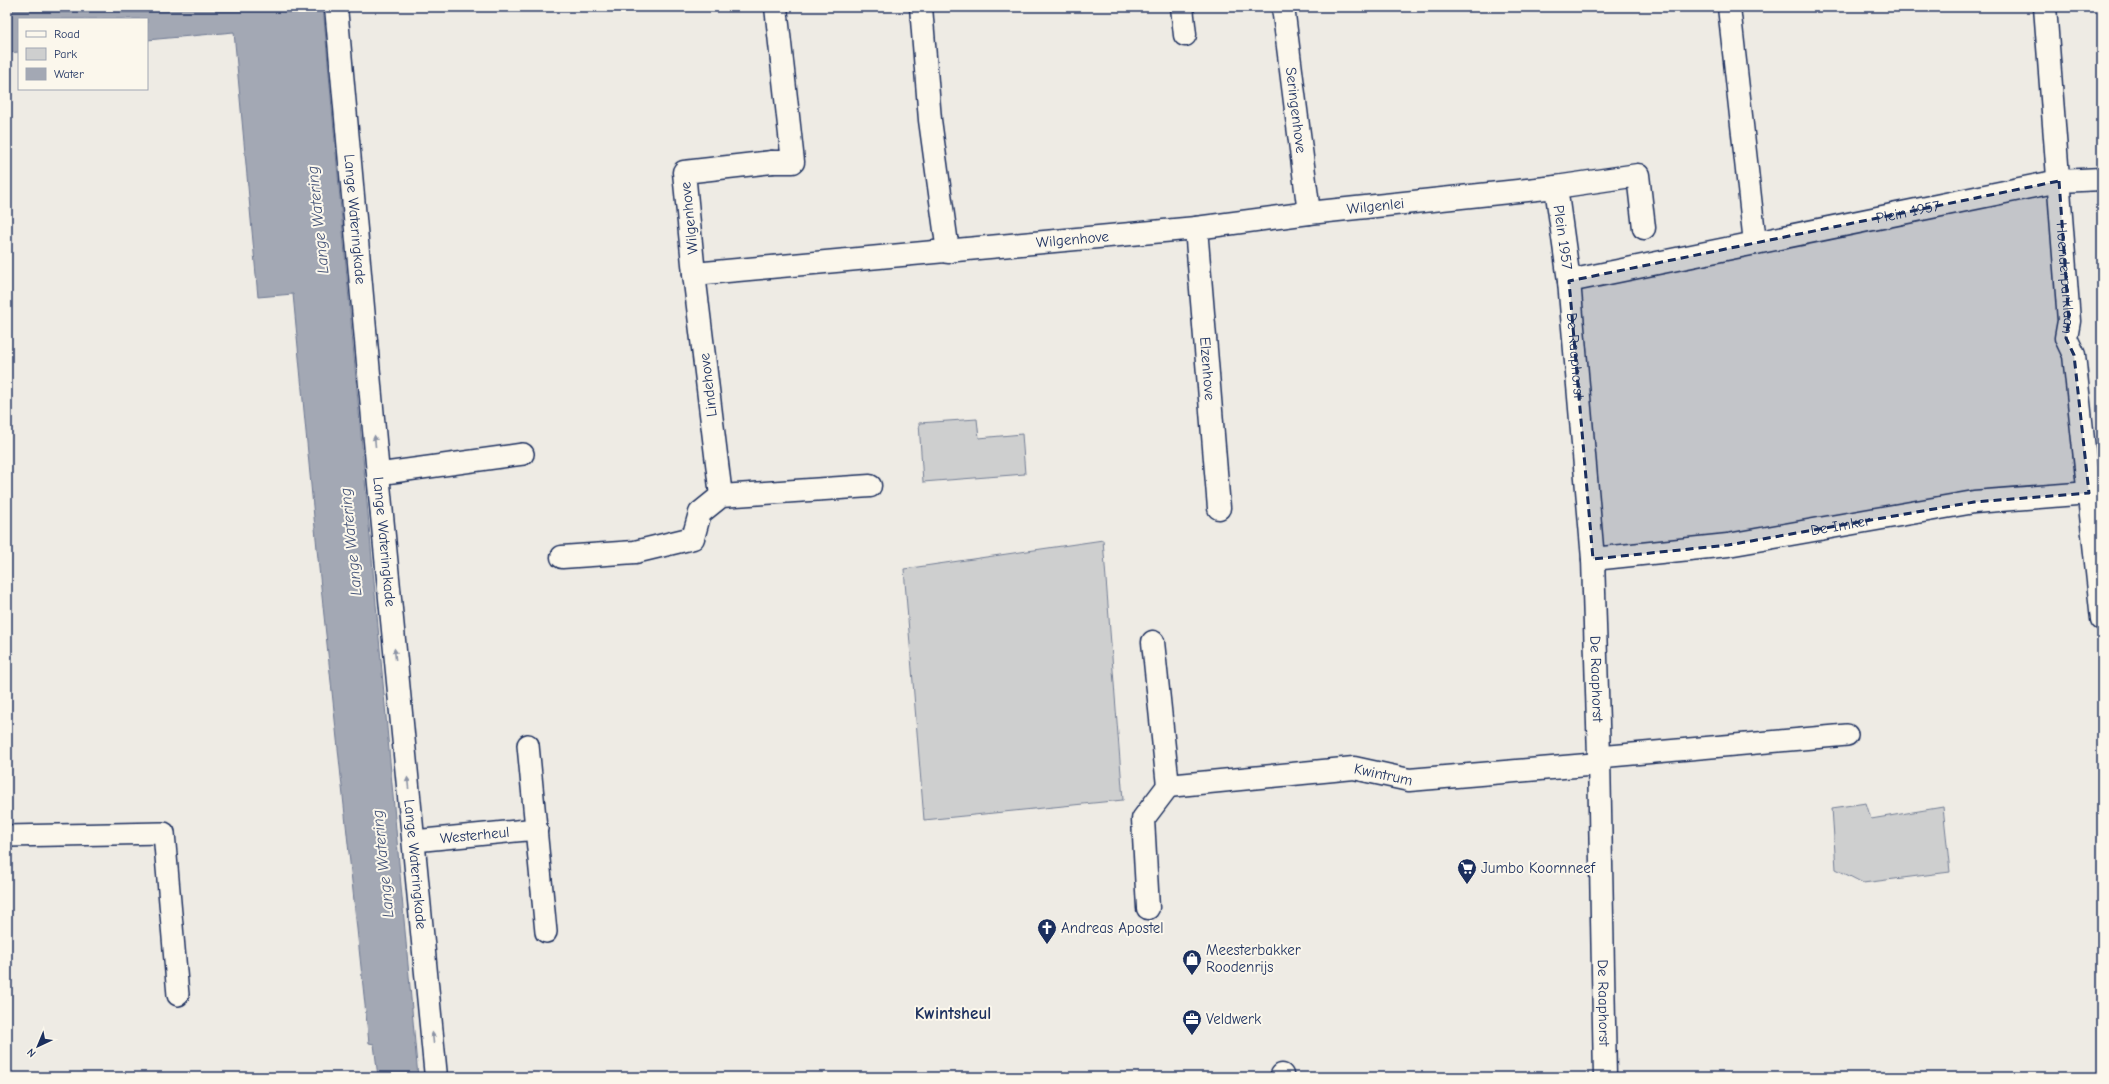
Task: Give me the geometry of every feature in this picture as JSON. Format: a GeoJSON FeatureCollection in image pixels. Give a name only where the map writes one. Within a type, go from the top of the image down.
{"type":"FeatureCollection","features":[{"type":"Feature","properties":{"kind":"street","name":"Lange Wateringkade"},"geometry":{"type":"LineString","coordinates":[[336,7],[378,474],[436,1077]]}},
{"type":"Feature","properties":{"kind":"street","name":"Wilgenhove"},"geometry":{"type":"LineString","coordinates":[[776,7],[792,162],[772,162],[684,172],[694,274],[948,252],[1196,228]]}},
{"type":"Feature","properties":{"kind":"street"},"geometry":{"type":"LineString","coordinates":[[922,7],[930,120],[948,252]]}},
{"type":"Feature","properties":{"kind":"street"},"geometry":{"type":"LineString","coordinates":[[1182,7],[1185,34]]}},
{"type":"Feature","properties":{"kind":"street","name":"Seringenhove"},"geometry":{"type":"LineString","coordinates":[[1283,7],[1310,213]]}},
{"type":"Feature","properties":{"kind":"street"},"geometry":{"type":"LineString","coordinates":[[1729,7],[1756,243]]}},
{"type":"Feature","properties":{"kind":"street","name":"Hoenderparklaan"},"geometry":{"type":"LineString","coordinates":[[2045,7],[2060,181],[2069,320],[2066,338],[2074,355],[2094,463],[2089,493],[2102,619]]}},
{"type":"Feature","properties":{"kind":"street","name":"Plein 1957"},"geometry":{"type":"LineString","coordinates":[[1644,228],[1638,175],[1556,186],[1569,281],[2060,181],[2102,179]]}},
{"type":"Feature","properties":{"kind":"street","name":"Wilgenlei"},"geometry":{"type":"LineString","coordinates":[[1196,228],[1310,213],[1556,186]]}},
{"type":"Feature","properties":{"kind":"street","name":"Elzenhove"},"geometry":{"type":"LineString","coordinates":[[1196,228],[1219,508]]}},
{"type":"Feature","properties":{"kind":"street","name":"Lindehove"},"geometry":{"type":"LineString","coordinates":[[694,274],[721,496]]}},
{"type":"Feature","properties":{"kind":"street","name":"De Raaphorst"},"geometry":{"type":"LineString","coordinates":[[1569,281],[1592,559],[1599,761],[1605,1077]]}},
{"type":"Feature","properties":{"kind":"street"},"geometry":{"type":"LineString","coordinates":[[562,557],[636,552],[693,538],[700,513],[721,496],[870,486]]}},
{"type":"Feature","properties":{"kind":"street","name":"De Imker"},"geometry":{"type":"LineString","coordinates":[[1592,559],[1728,545],[1974,502],[2089,493]]}},
{"type":"Feature","properties":{"kind":"street"},"geometry":{"type":"LineString","coordinates":[[1148,908],[1143,819],[1168,786],[1153,642]]}},
{"type":"Feature","properties":{"kind":"street","name":"Kwintrum"},"geometry":{"type":"LineString","coordinates":[[1168,786],[1354,768],[1409,780],[1599,761]]}},
{"type":"Feature","properties":{"kind":"lane"},"geometry":{"type":"LineString","coordinates":[[378,474],[523,454]]}},
{"type":"Feature","properties":{"kind":"lane"},"geometry":{"type":"LineString","coordinates":[[1599,761],[1847,735]]}},
{"type":"Feature","properties":{"kind":"lane"},"geometry":{"type":"LineString","coordinates":[[528,745],[546,932]]}},
{"type":"Feature","properties":{"kind":"lane","name":"Westerheul"},"geometry":{"type":"LineString","coordinates":[[414,841],[537,829]]}},
{"type":"Feature","properties":{"kind":"lane"},"geometry":{"type":"LineString","coordinates":[[7,836],[164,833],[178,995]]}},
{"type":"Feature","properties":{"kind":"highlighted area"},"geometry":{"type":"Polygon","coordinates":[[[2059,181],[2069,321],[2066,338],[2074,355],[2089,493],[1974,502],[1728,545],[1593,559],[1569,281],[2059,181]]]}},
{"type":"Feature","properties":{"kind":"green space"},"geometry":{"type":"Polygon","coordinates":[[[2098,201],[2102,201],[2102,254],[2098,201]]]}},
{"type":"Feature","properties":{"kind":"green space"},"geometry":{"type":"Polygon","coordinates":[[[977,419],[979,438],[1022,434],[1025,474],[923,482],[919,423],[977,419]]]}},
{"type":"Feature","properties":{"kind":"green space"},"geometry":{"type":"Polygon","coordinates":[[[1103,540],[1123,800],[924,820],[904,569],[1103,540]]]}},
{"type":"Feature","properties":{"kind":"green space"},"geometry":{"type":"Polygon","coordinates":[[[1866,803],[1871,819],[1943,807],[1950,872],[1863,883],[1836,869],[1832,808],[1866,803]]]}},
{"type":"Feature","properties":{"kind":"water","name":"Lange Watering"},"geometry":{"type":"Polygon","coordinates":[[[7,7],[323,7],[418,1077],[378,1077],[374,1044],[369,1043],[317,549],[293,294],[258,297],[234,32],[148,40],[148,18],[18,18],[18,52],[7,53],[7,7]]]}},
{"type":"Feature","properties":{"kind":"place","name":"Jumbo Koornneef"},"geometry":{"type":"Point","coordinates":[1467,885]}},
{"type":"Feature","properties":{"kind":"place","name":"Andreas Apostel"},"geometry":{"type":"Point","coordinates":[1047,945]}},
{"type":"Feature","properties":{"kind":"place","name":"Meesterbakker Roodenrijs"},"geometry":{"type":"Point","coordinates":[1192,976]}},
{"type":"Feature","properties":{"kind":"place","name":"Veldwerk"},"geometry":{"type":"Point","coordinates":[1192,1036]}},
{"type":"Feature","properties":{"kind":"district","name":"Kwintsheul"},"geometry":{"type":"Point","coordinates":[953,1013]}}]}
